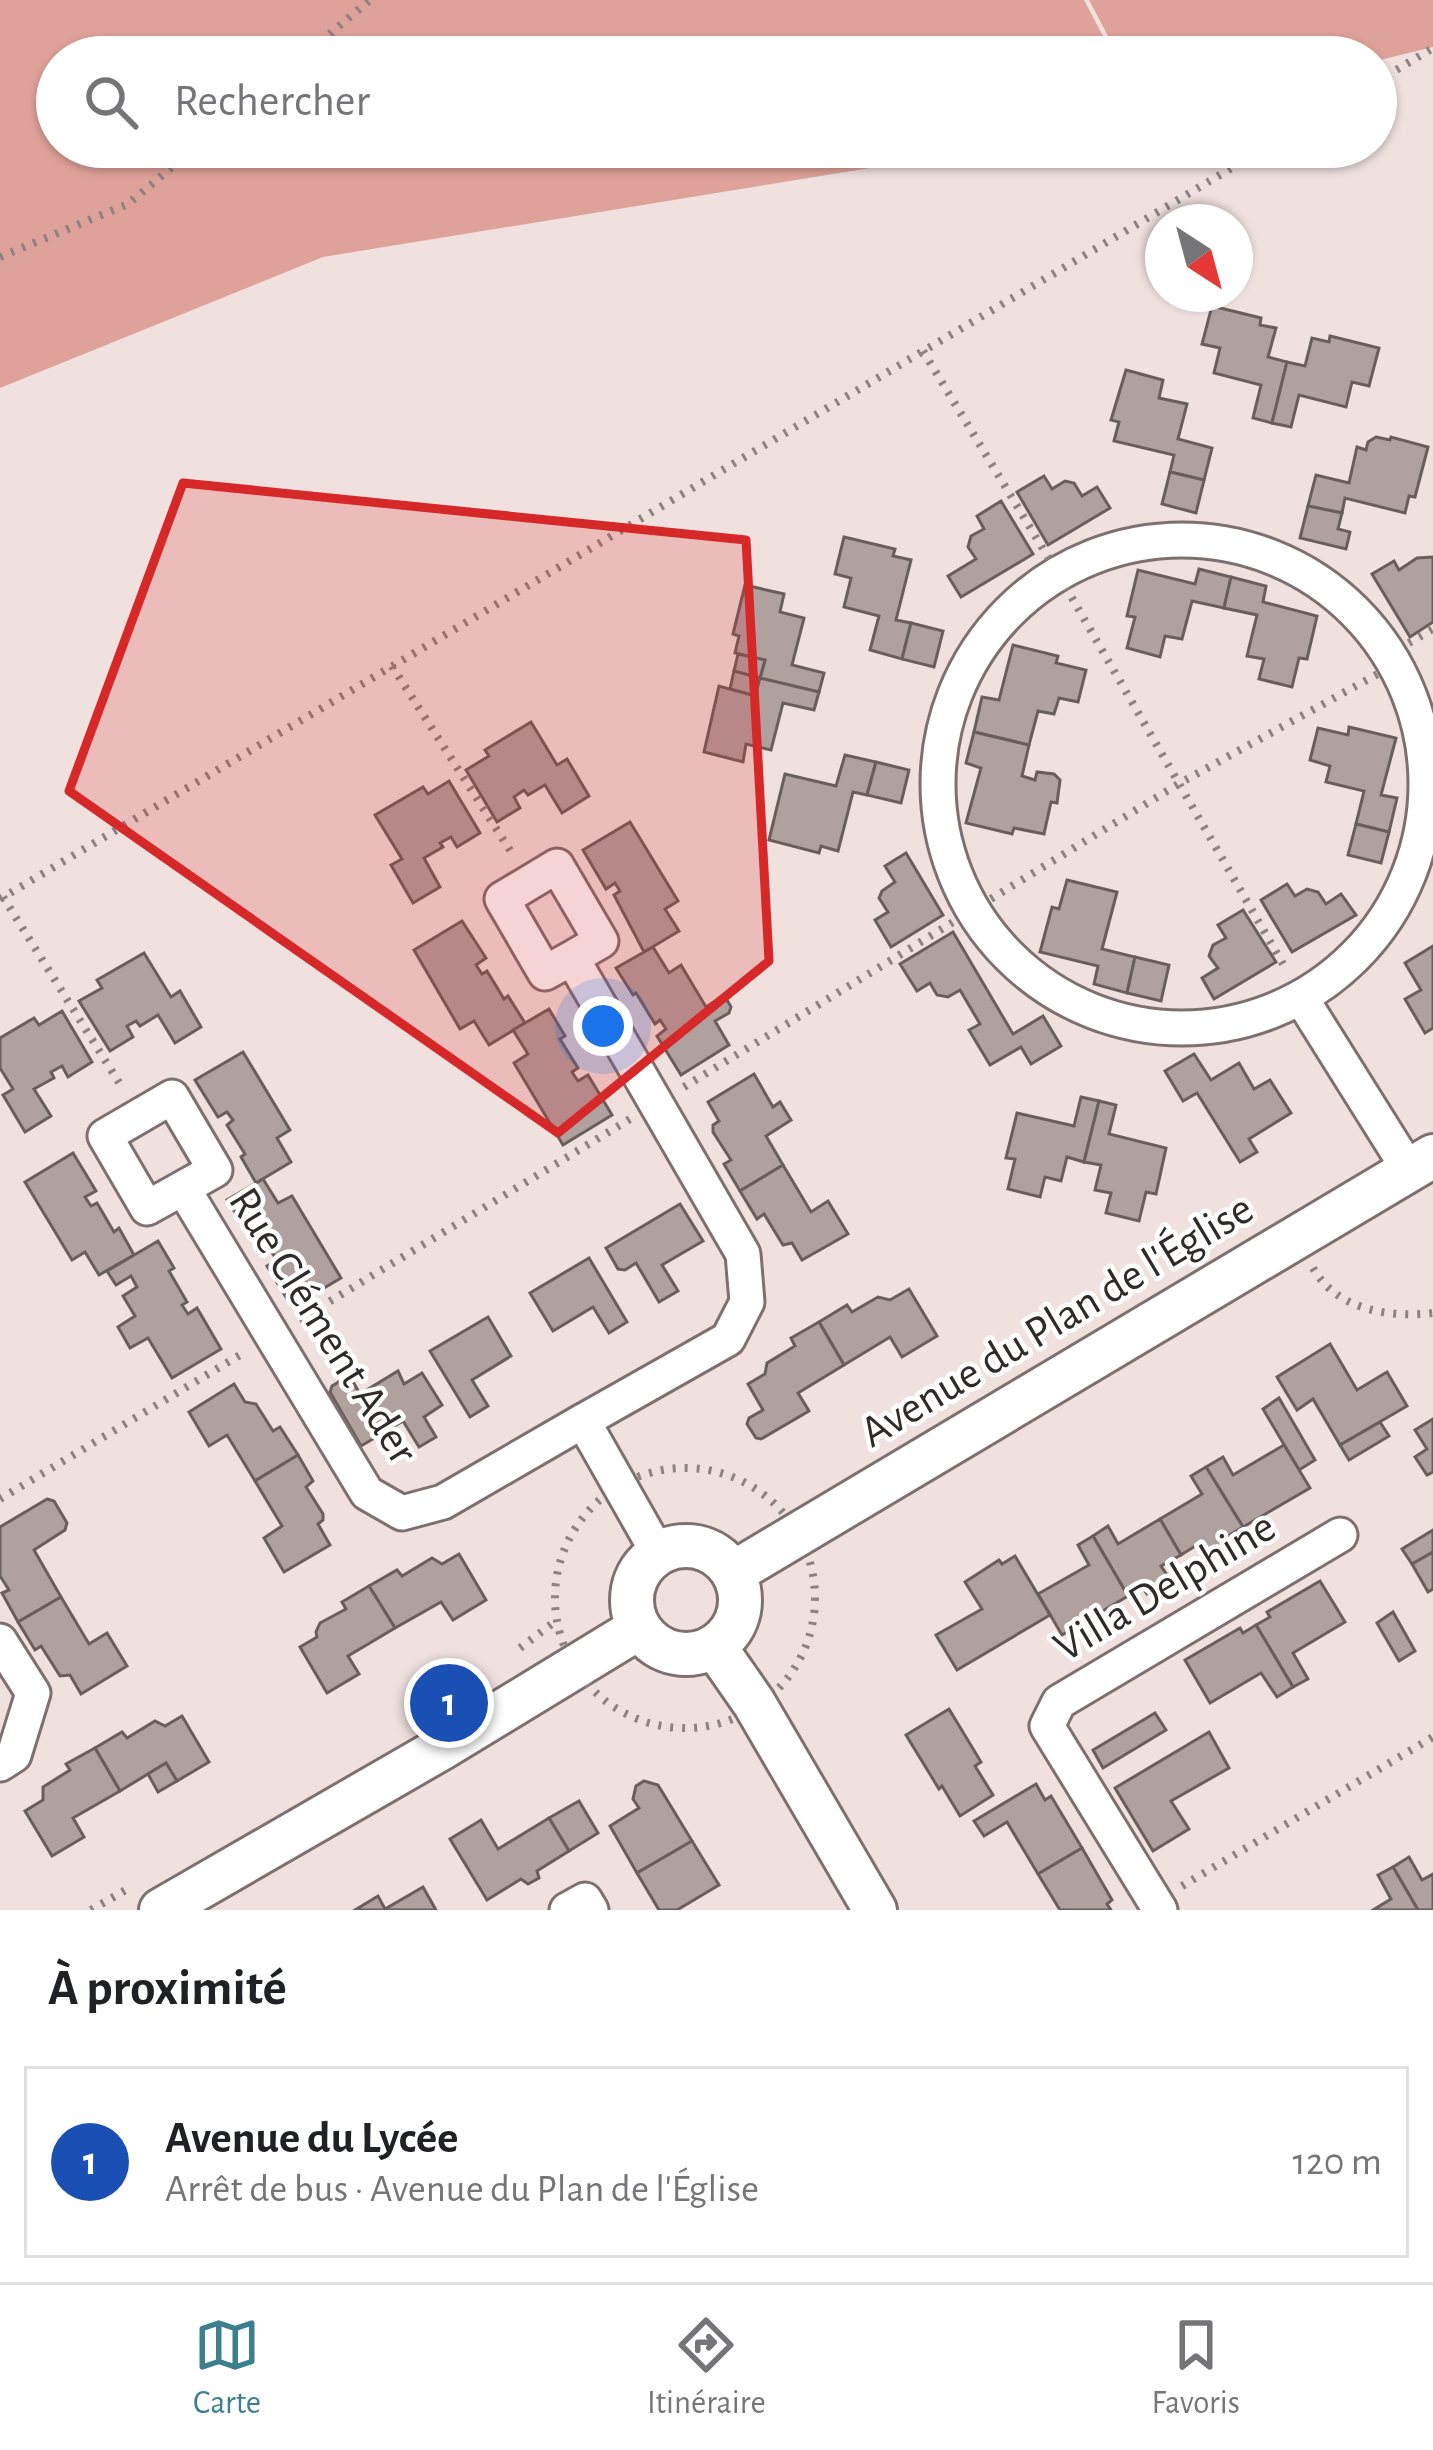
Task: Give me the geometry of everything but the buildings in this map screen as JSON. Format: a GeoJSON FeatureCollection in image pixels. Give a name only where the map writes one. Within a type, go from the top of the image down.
{"type":"FeatureCollection","features":[{"type":"Feature","properties":{"kind":"street"},"geometry":{"type":"LineString","coordinates":[[1223,541],[1304,569],[1370,623],[1413,696],[1429,780],[1415,865],[1374,939],[1304,1001],[1237,1024],[1160,1030],[1085,1011],[1020,970],[970,910],[941,839],[937,761],[956,687],[998,621],[1058,572],[1137,542],[1223,541]]}},
{"type":"Feature","properties":{"kind":"street"},"geometry":{"type":"LineString","coordinates":[[557,866],[601,941],[572,958],[545,973],[502,899],[557,866]]}},
{"type":"Feature","properties":{"kind":"street"},"geometry":{"type":"LineString","coordinates":[[572,958],[743,1254],[747,1302],[728,1339],[583,1421],[658,1553]]}},
{"type":"Feature","properties":{"kind":"street"},"geometry":{"type":"LineString","coordinates":[[1304,1001],[1421,1163]]}},
{"type":"Feature","properties":{"kind":"street","name":"Rue Clément Ader"},"geometry":{"type":"LineString","coordinates":[[172,1097],[215,1170],[184,1188],[147,1208],[105,1136],[172,1097]]}},
{"type":"Feature","properties":{"kind":"street","name":"Avenue du Plan de l'Église"},"geometry":{"type":"LineString","coordinates":[[733,1573],[1421,1163]]}},
{"type":"Feature","properties":{"kind":"street","name":"Rue Clément Ader"},"geometry":{"type":"LineString","coordinates":[[184,1188],[367,1493],[402,1514],[443,1502],[583,1421]]}},
{"type":"Feature","properties":{"kind":"street","name":"Villa Delphine"},"geometry":{"type":"LineString","coordinates":[[1157,1906],[1047,1726],[1059,1702],[1340,1535]]}},
{"type":"Feature","properties":{"kind":"street"},"geometry":{"type":"LineString","coordinates":[[674,1547],[708,1550],[733,1573],[740,1605],[728,1636],[715,1647],[699,1653],[665,1651],[639,1628],[633,1612],[636,1578],[658,1553],[674,1547]]}},
{"type":"Feature","properties":{"kind":"street"},"geometry":{"type":"LineString","coordinates":[[161,1910],[639,1628]]}},
{"type":"Feature","properties":{"kind":"street"},"geometry":{"type":"LineString","coordinates":[[0,1640],[33,1693],[14,1755],[0,1764]]}},
{"type":"Feature","properties":{"kind":"street"},"geometry":{"type":"LineString","coordinates":[[715,1647],[754,1703],[875,1910]]}},
{"type":"Feature","properties":{"kind":"street"},"geometry":{"type":"LineString","coordinates":[[567,1910],[585,1900],[591,1910]]}},
{"type":"Feature","properties":{"kind":"path"},"geometry":{"type":"LineString","coordinates":[[327,36],[370,0]]}},
{"type":"Feature","properties":{"kind":"path"},"geometry":{"type":"LineString","coordinates":[[1397,69],[1433,48]]}},
{"type":"Feature","properties":{"kind":"path"},"geometry":{"type":"LineString","coordinates":[[0,257],[128,204],[171,168]]}},
{"type":"Feature","properties":{"kind":"path"},"geometry":{"type":"LineString","coordinates":[[140,1115],[2,898],[1232,168]]}},
{"type":"Feature","properties":{"kind":"path"},"geometry":{"type":"LineString","coordinates":[[923,351],[1058,572],[1304,1001]]}},
{"type":"Feature","properties":{"kind":"path"},"geometry":{"type":"LineString","coordinates":[[0,1499],[1180,783],[1391,660],[1433,629]]}},
{"type":"Feature","properties":{"kind":"path"},"geometry":{"type":"LineString","coordinates":[[392,666],[530,882]]}},
{"type":"Feature","properties":{"kind":"path"},"geometry":{"type":"LineString","coordinates":[[1313,1269],[1335,1293],[1377,1313],[1433,1313]]}},
{"type":"Feature","properties":{"kind":"path"},"geometry":{"type":"LineString","coordinates":[[676,1465],[711,1466],[742,1479],[772,1501],[794,1538],[814,1570],[817,1603],[811,1636],[780,1688],[717,1726],[688,1730],[625,1718],[600,1699],[576,1664],[557,1620],[556,1583],[570,1540],[590,1507],[647,1474],[676,1465]]}},
{"type":"Feature","properties":{"kind":"path"},"geometry":{"type":"LineString","coordinates":[[1157,1906],[1433,1737]]}},
{"type":"Feature","properties":{"kind":"highlighted area"},"geometry":{"type":"Polygon","coordinates":[[[183,483],[746,540],[769,961],[558,1133],[69,791],[183,483]]]}},
{"type":"Feature","properties":{"kind":"shaded area"},"geometry":{"type":"Polygon","coordinates":[[[0,0],[1084,0],[1103,36],[36,36],[36,168],[870,168],[323,257],[0,388],[0,0]]]}},
{"type":"Feature","properties":{"kind":"shaded area"},"geometry":{"type":"Polygon","coordinates":[[[1089,0],[1433,0],[1433,47],[1397,56],[1397,36],[1108,36],[1089,0]]]}},
{"type":"Feature","properties":{"kind":"place","name":"Avenue du Lycée"},"geometry":{"type":"Point","coordinates":[449,1703]}}]}
